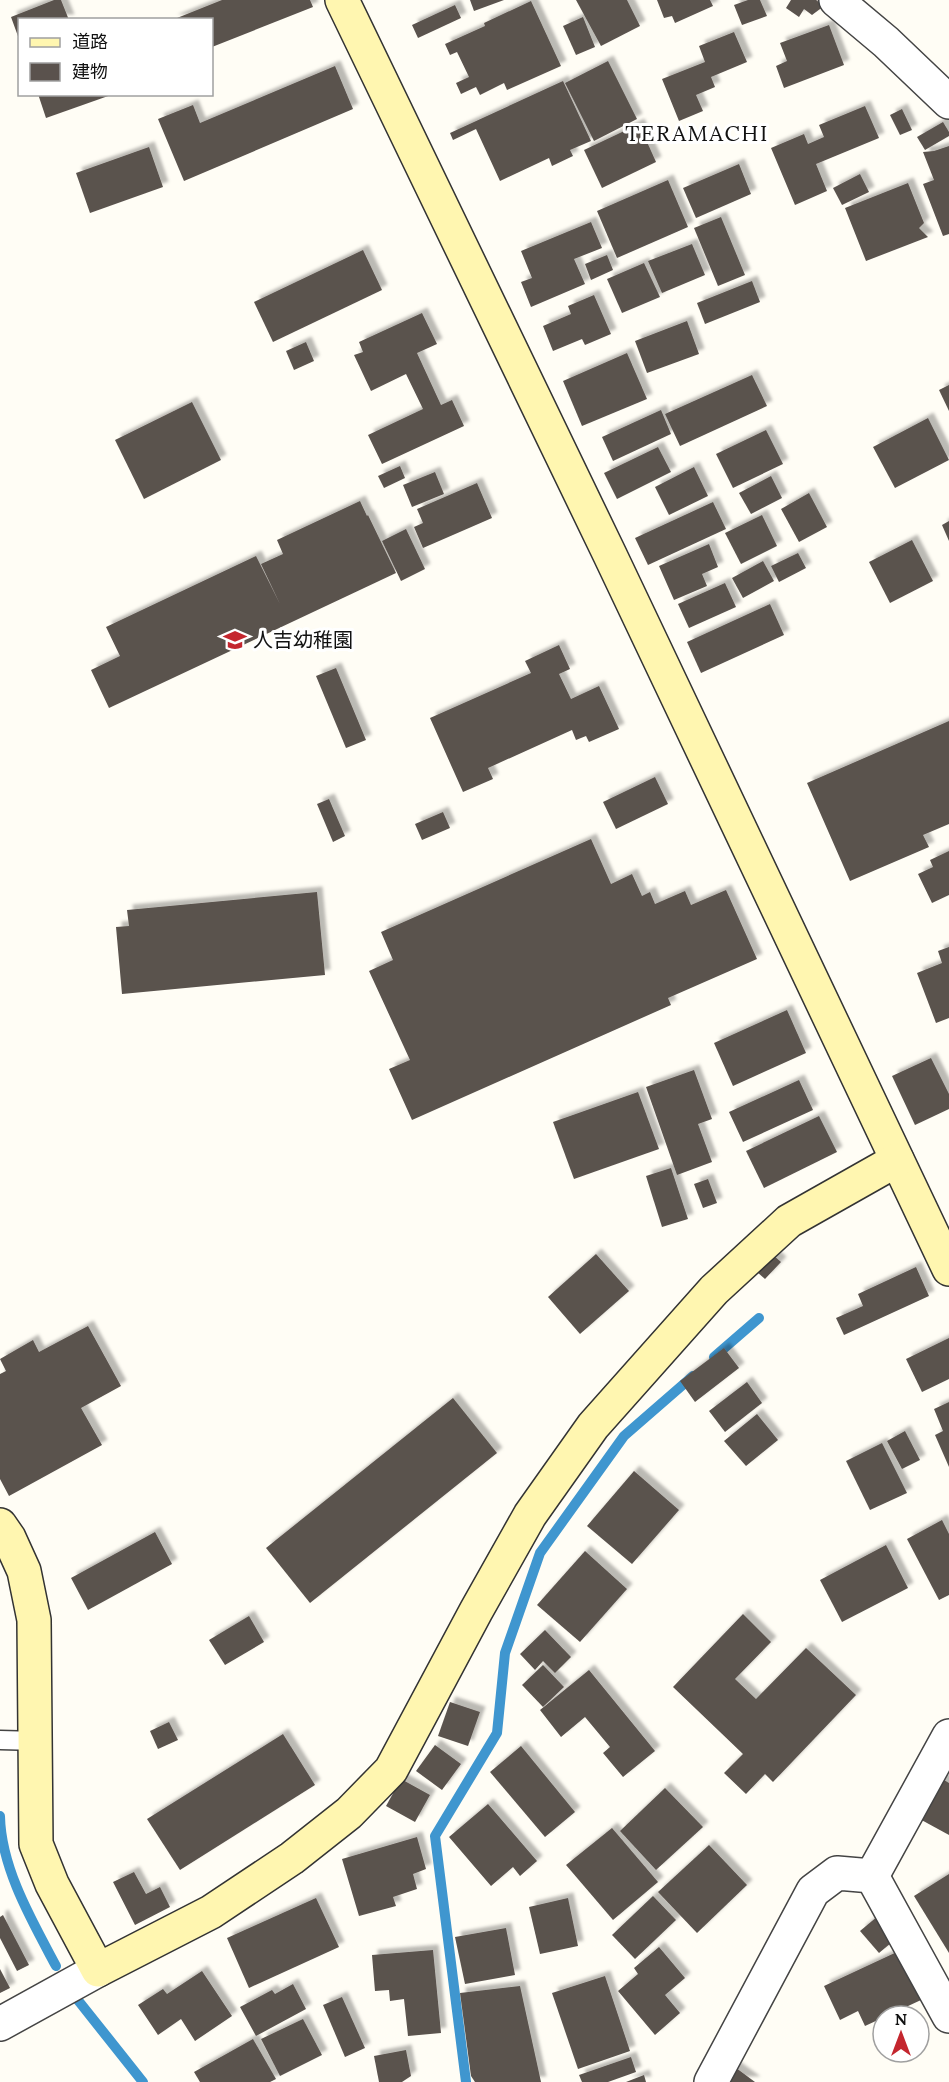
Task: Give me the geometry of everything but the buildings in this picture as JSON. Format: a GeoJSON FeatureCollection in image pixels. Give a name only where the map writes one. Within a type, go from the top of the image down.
{"type":"FeatureCollection","features":[{"type":"Feature","properties":{"kind":"street"},"geometry":{"type":"LineString","coordinates":[[342,0],[610,555],[949,1269]]}},
{"type":"Feature","properties":{"kind":"street"},"geometry":{"type":"LineString","coordinates":[[836,0],[886,42],[949,102]]}},
{"type":"Feature","properties":{"kind":"street"},"geometry":{"type":"LineString","coordinates":[[0,2024],[211,1912],[292,1858],[349,1813],[391,1770],[530,1515],[593,1426],[714,1290],[789,1221],[897,1160]]}},
{"type":"Feature","properties":{"kind":"street"},"geometry":{"type":"LineString","coordinates":[[0,1525],[9,1538],[24,1571],[34,1620],[37,1742],[36,1844],[52,1884],[98,1970]]}},
{"type":"Feature","properties":{"kind":"street"},"geometry":{"type":"LineString","coordinates":[[872,1876],[949,1736]]}},
{"type":"Feature","properties":{"kind":"street"},"geometry":{"type":"LineString","coordinates":[[711,2082],[813,1891],[837,1873],[872,1876]]}},
{"type":"Feature","properties":{"kind":"street"},"geometry":{"type":"LineString","coordinates":[[872,1876],[949,2016]]}},
{"type":"Feature","properties":{"kind":"lane"},"geometry":{"type":"LineString","coordinates":[[0,1740],[37,1742]]}},
{"type":"Feature","properties":{"kind":"waterway"},"geometry":{"type":"LineString","coordinates":[[714,1357],[759,1318]]}},
{"type":"Feature","properties":{"kind":"waterway"},"geometry":{"type":"LineString","coordinates":[[466,2082],[435,1836],[497,1733],[505,1653],[540,1553],[624,1436],[693,1376]]}},
{"type":"Feature","properties":{"kind":"waterway"},"geometry":{"type":"LineString","coordinates":[[0,1816],[6,1855],[19,1894],[56,1966]]}},
{"type":"Feature","properties":{"kind":"waterway"},"geometry":{"type":"LineString","coordinates":[[77,1999],[143,2082]]}},
{"type":"Feature","properties":{"kind":"place","name":"人吉幼稚園"},"geometry":{"type":"Point","coordinates":[235,640]}},
{"type":"Feature","properties":{"kind":"district","name":"TERAMACHI"},"geometry":{"type":"Point","coordinates":[697,133]}}]}
